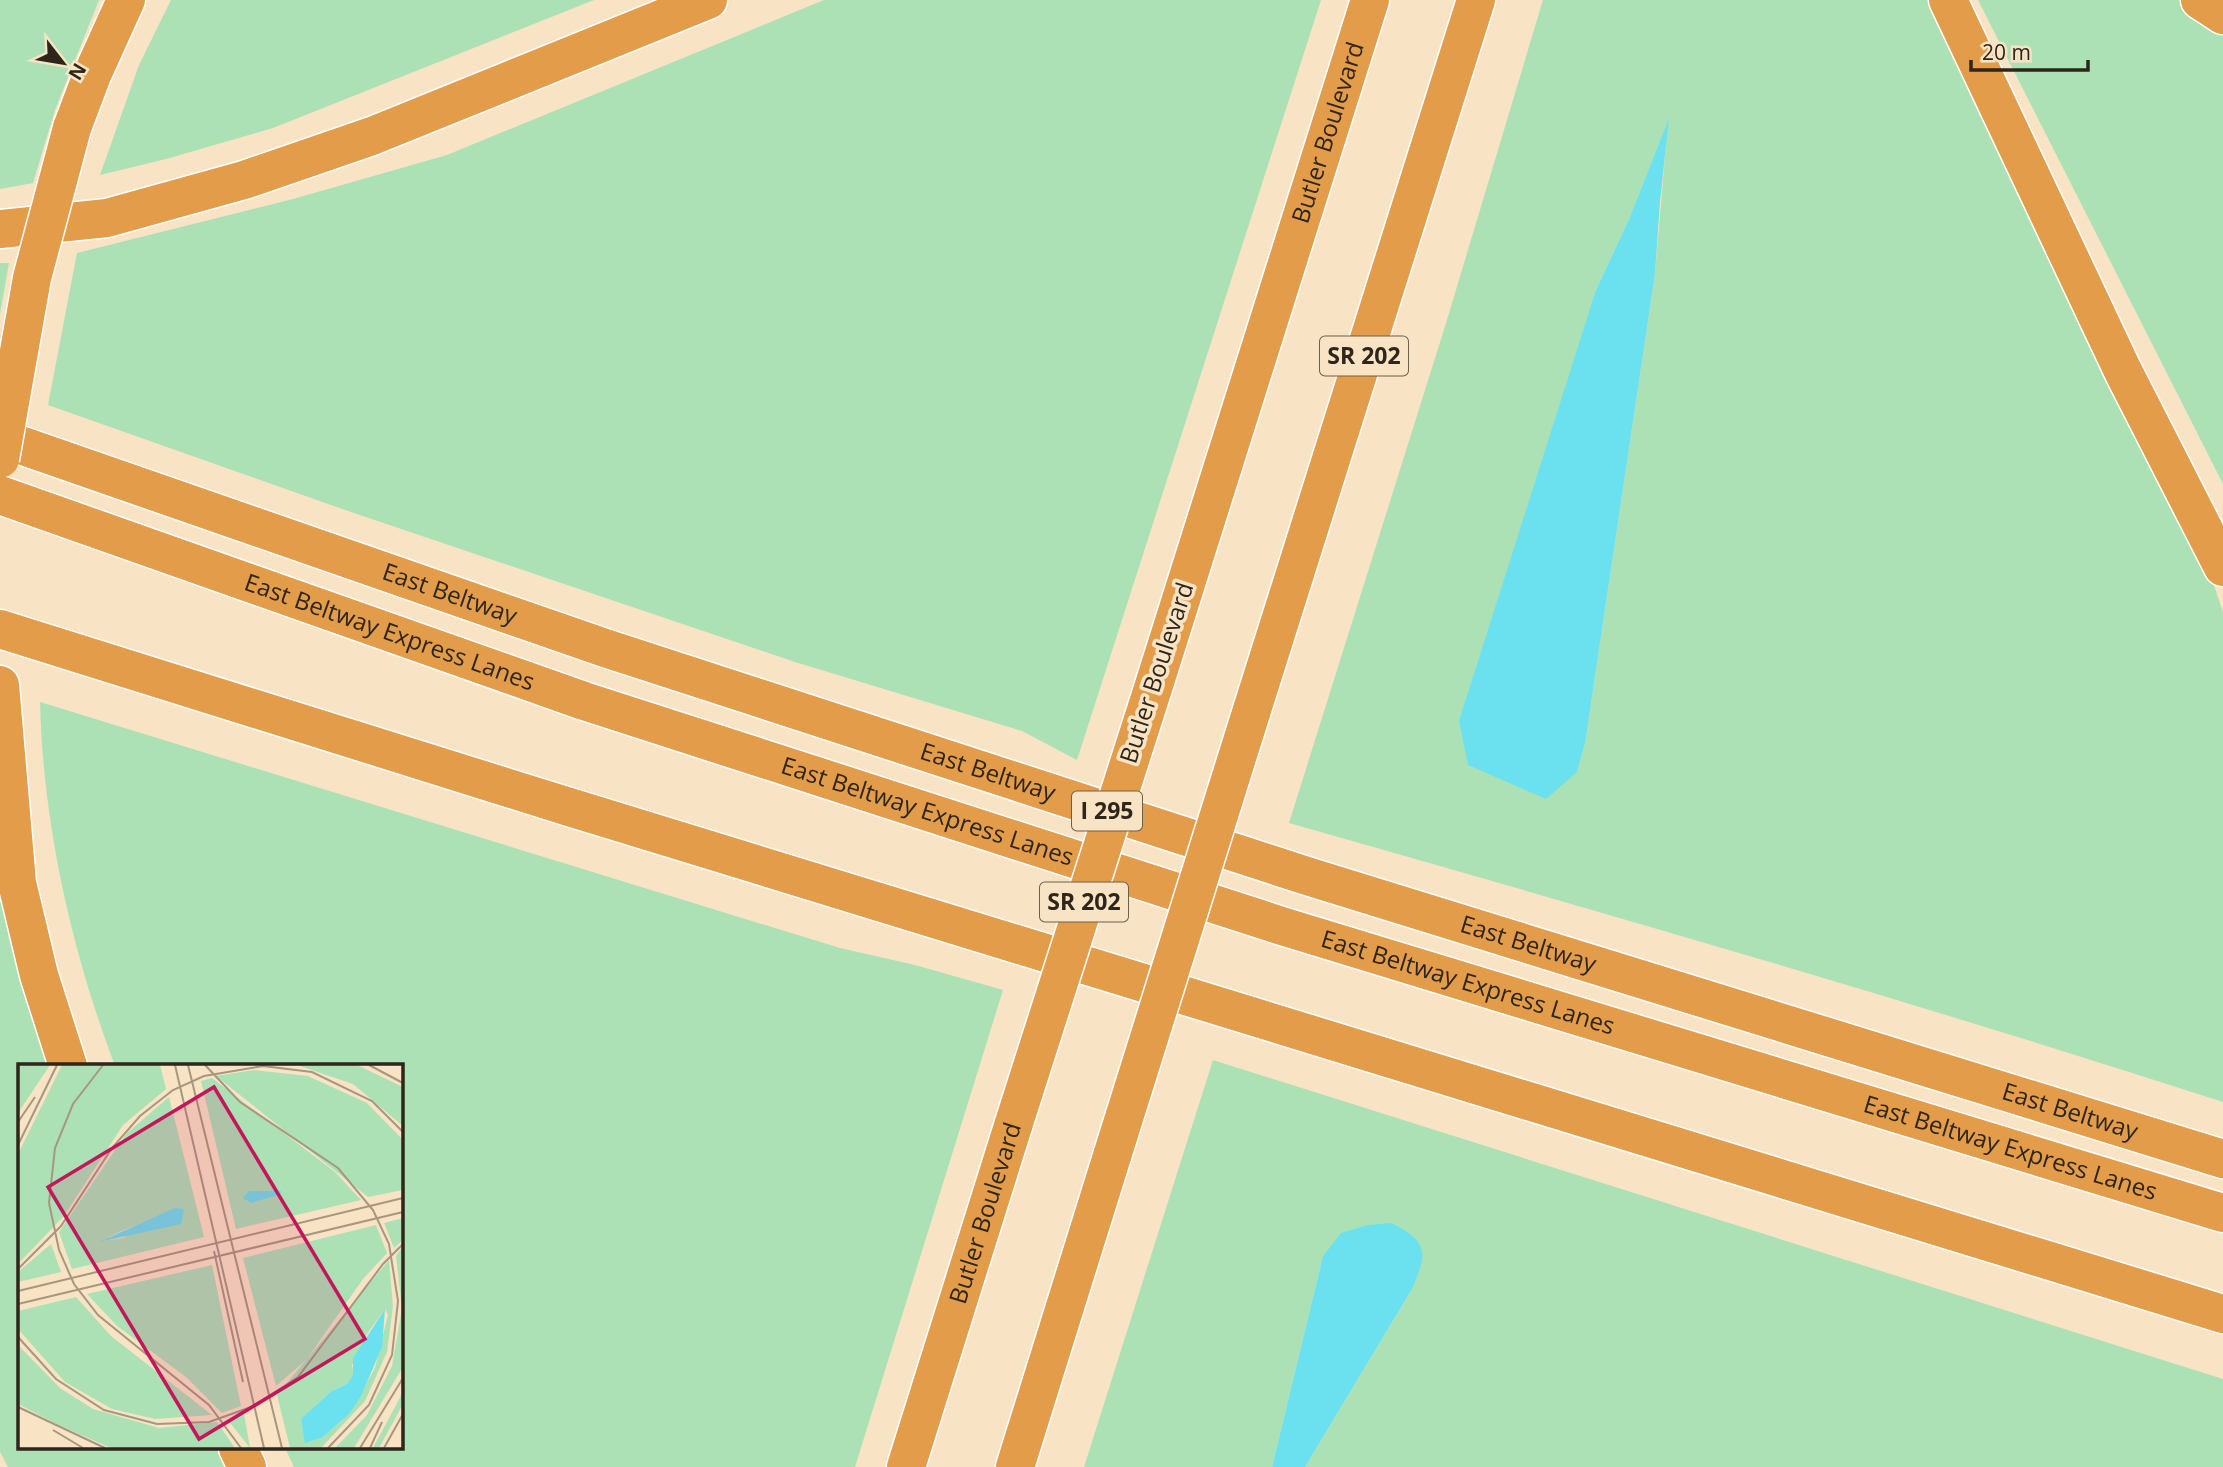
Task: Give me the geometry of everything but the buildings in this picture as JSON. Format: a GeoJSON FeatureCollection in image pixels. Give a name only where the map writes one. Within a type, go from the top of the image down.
{"type":"FeatureCollection","features":[{"type":"Feature","properties":{"kind":"highway"},"geometry":{"type":"LineString","coordinates":[[0,459],[32,278],[72,128],[92,75],[126,0]]}},
{"type":"Feature","properties":{"kind":"highway"},"geometry":{"type":"LineString","coordinates":[[0,229],[107,218],[244,180],[372,136],[708,0]]}},
{"type":"Feature","properties":{"kind":"highway","name":"Butler Boulevard"},"geometry":{"type":"LineString","coordinates":[[906,1467],[1370,0]]}},
{"type":"Feature","properties":{"kind":"highway","name":"SR 202"},"geometry":{"type":"LineString","coordinates":[[1015,1467],[1476,0]]}},
{"type":"Feature","properties":{"kind":"highway"},"geometry":{"type":"LineString","coordinates":[[1948,0],[2123,371],[2223,567]]}},
{"type":"Feature","properties":{"kind":"highway"},"geometry":{"type":"LineString","coordinates":[[2200,0],[2223,15]]}},
{"type":"Feature","properties":{"kind":"highway","name":"East Beltway"},"geometry":{"type":"LineString","coordinates":[[0,438],[605,648],[1294,872],[2223,1158]]}},
{"type":"Feature","properties":{"kind":"highway","name":"East Beltway Express Lanes"},"geometry":{"type":"LineString","coordinates":[[0,495],[583,701],[1298,931],[2223,1213]]}},
{"type":"Feature","properties":{"kind":"highway"},"geometry":{"type":"LineString","coordinates":[[0,629],[552,802],[2223,1314]]}},
{"type":"Feature","properties":{"kind":"highway"},"geometry":{"type":"LineString","coordinates":[[1,694],[17,883],[39,975],[67,1064]]}},
{"type":"Feature","properties":{"kind":"highway"},"geometry":{"type":"LineString","coordinates":[[239,1450],[247,1467]]}},
{"type":"Feature","properties":{"kind":"green space"},"geometry":{"type":"Polygon","coordinates":[[[0,0],[99,0],[55,110],[33,183],[0,189],[0,0]]]}},
{"type":"Feature","properties":{"kind":"green space"},"geometry":{"type":"Polygon","coordinates":[[[171,0],[594,0],[273,128],[100,175],[139,65],[171,0]]]}},
{"type":"Feature","properties":{"kind":"green space"},"geometry":{"type":"Polygon","coordinates":[[[824,0],[1321,0],[1077,760],[1022,731],[795,662],[348,511],[48,405],[77,253],[293,199],[447,155],[824,0]]]}},
{"type":"Feature","properties":{"kind":"green space"},"geometry":{"type":"Polygon","coordinates":[[[1543,0],[1932,0],[2209,571],[2223,612],[2223,1102],[1758,958],[1289,823],[1447,320],[1543,0]],[[1668,121],[1629,219],[1596,290],[1577,772],[1585,744],[1655,274],[1668,121]]]}},
{"type":"Feature","properties":{"kind":"green space"},"geometry":{"type":"Polygon","coordinates":[[[1978,0],[2223,0],[2223,484],[1978,0]]]}},
{"type":"Feature","properties":{"kind":"green space"},"geometry":{"type":"Polygon","coordinates":[[[0,263],[9,263],[0,314],[0,263]]]}},
{"type":"Feature","properties":{"kind":"green space"},"geometry":{"type":"Polygon","coordinates":[[[40,702],[840,948],[915,965],[1003,990],[855,1467],[294,1467],[286,1450],[402,1450],[402,1064],[114,1064],[86,978],[62,887],[42,748],[40,702]]]}},
{"type":"Feature","properties":{"kind":"green space"},"geometry":{"type":"Polygon","coordinates":[[[0,861],[58,1064],[18,1064],[18,1450],[226,1450],[233,1467],[8,1467],[0,1452],[0,861]]]}},
{"type":"Feature","properties":{"kind":"green space"},"geometry":{"type":"Polygon","coordinates":[[[1213,1060],[2223,1379],[2223,1467],[1305,1467],[1412,1289],[1323,1256],[1272,1467],[1084,1467],[1213,1060]]]}},
{"type":"Feature","properties":{"kind":"water"},"geometry":{"type":"Polygon","coordinates":[[[1669,118],[1655,274],[1585,744],[1577,772],[1546,799],[1468,765],[1459,721],[1596,290],[1629,219],[1669,118]]]}},
{"type":"Feature","properties":{"kind":"water"},"geometry":{"type":"Polygon","coordinates":[[[1391,1223],[1412,1236],[1421,1250],[1420,1266],[1412,1289],[1305,1467],[1272,1467],[1323,1256],[1341,1233],[1368,1225],[1391,1223]]]}}]}
